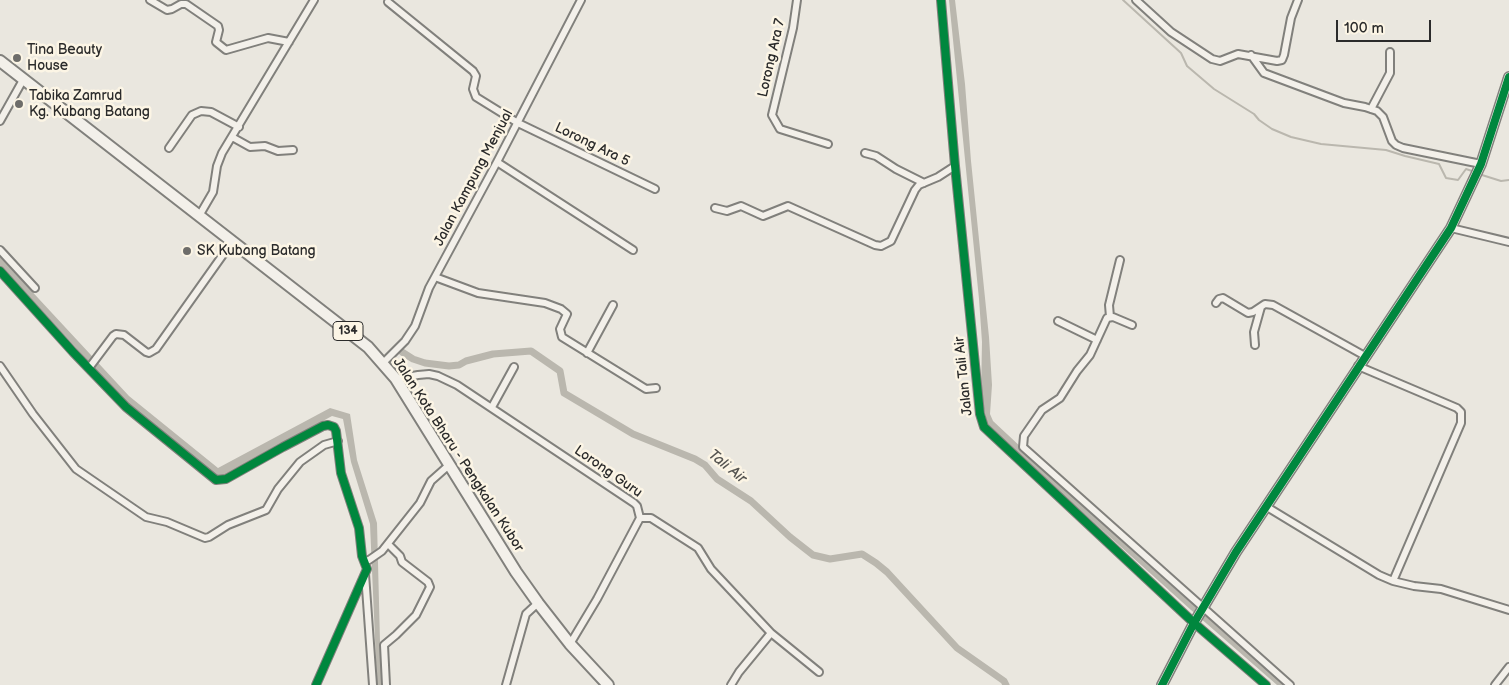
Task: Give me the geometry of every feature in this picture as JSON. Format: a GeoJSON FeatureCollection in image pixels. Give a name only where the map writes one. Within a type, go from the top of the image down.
{"type":"FeatureCollection","features":[{"type":"Feature","properties":{"kind":"main road","name":"Jalan Kota Bharu - Pengkalan Kubor"},"geometry":{"type":"LineString","coordinates":[[0,61],[361,342],[383,363],[396,379],[516,572],[570,644],[608,685]]}},
{"type":"Feature","properties":{"kind":"street"},"geometry":{"type":"LineString","coordinates":[[150,0],[167,10],[180,4],[186,4],[218,26],[216,42],[226,50],[268,38],[289,42]]}},
{"type":"Feature","properties":{"kind":"street"},"geometry":{"type":"LineString","coordinates":[[199,216],[213,192],[217,166],[222,153],[314,0]]}},
{"type":"Feature","properties":{"kind":"street","name":"Jalan Kampung Menjual"},"geometry":{"type":"LineString","coordinates":[[383,363],[405,341],[415,326],[428,288],[518,123],[581,0]]}},
{"type":"Feature","properties":{"kind":"street","name":"Lorong Ara 7"},"geometry":{"type":"LineString","coordinates":[[797,0],[793,28],[772,115],[780,130],[828,144]]}},
{"type":"Feature","properties":{"kind":"street","name":"Jalan Tali Air"},"geometry":{"type":"LineString","coordinates":[[941,0],[955,166],[980,414],[984,427],[1266,685]]}},
{"type":"Feature","properties":{"kind":"street"},"geometry":{"type":"LineString","coordinates":[[1136,0],[1171,32],[1212,59],[1222,61],[1235,54],[1277,61],[1282,60],[1291,18],[1298,0]]}},
{"type":"Feature","properties":{"kind":"street","name":"Lorong Ara 5"},"geometry":{"type":"LineString","coordinates":[[388,2],[473,71],[476,76],[473,89],[476,97],[518,123],[655,189]]}},
{"type":"Feature","properties":{"kind":"street"},"geometry":{"type":"LineString","coordinates":[[1371,109],[1390,73],[1390,52]]}},
{"type":"Feature","properties":{"kind":"street"},"geometry":{"type":"LineString","coordinates":[[1251,56],[1264,73],[1344,103],[1377,111],[1383,117],[1392,141],[1396,145],[1481,164]]}},
{"type":"Feature","properties":{"kind":"street"},"geometry":{"type":"LineString","coordinates":[[1162,685],[1195,622],[1236,552],[1451,228],[1481,164],[1509,76]]}},
{"type":"Feature","properties":{"kind":"street"},"geometry":{"type":"LineString","coordinates":[[0,121],[23,80]]}},
{"type":"Feature","properties":{"kind":"street"},"geometry":{"type":"LineString","coordinates":[[169,148],[192,115],[201,111],[212,112],[238,127]]}},
{"type":"Feature","properties":{"kind":"street"},"geometry":{"type":"LineString","coordinates":[[232,137],[250,147],[265,146],[278,150],[293,150]]}},
{"type":"Feature","properties":{"kind":"street"},"geometry":{"type":"LineString","coordinates":[[865,152],[876,156],[896,169],[924,183]]}},
{"type":"Feature","properties":{"kind":"street"},"geometry":{"type":"LineString","coordinates":[[497,162],[633,250]]}},
{"type":"Feature","properties":{"kind":"street"},"geometry":{"type":"LineString","coordinates":[[715,208],[727,211],[741,206],[763,216],[788,206],[875,245],[882,246],[892,241],[915,190],[955,166]]}},
{"type":"Feature","properties":{"kind":"street"},"geometry":{"type":"LineString","coordinates":[[1451,228],[1509,242]]}},
{"type":"Feature","properties":{"kind":"street"},"geometry":{"type":"LineString","coordinates":[[90,367],[113,336],[120,334],[146,352],[156,350],[232,242]]}},
{"type":"Feature","properties":{"kind":"street"},"geometry":{"type":"LineString","coordinates":[[0,250],[35,288]]}},
{"type":"Feature","properties":{"kind":"street"},"geometry":{"type":"LineString","coordinates":[[1110,316],[1109,305],[1120,260]]}},
{"type":"Feature","properties":{"kind":"street"},"geometry":{"type":"LineString","coordinates":[[0,271],[142,422],[216,480],[226,480],[282,447],[323,426],[334,427],[338,441],[341,473],[359,528],[362,556],[367,560]]}},
{"type":"Feature","properties":{"kind":"street"},"geometry":{"type":"LineString","coordinates":[[435,277],[478,293],[545,303],[561,309],[567,314],[560,329],[562,337],[646,389],[656,388]]}},
{"type":"Feature","properties":{"kind":"street"},"geometry":{"type":"LineString","coordinates":[[1216,303],[1223,298],[1248,312],[1253,312],[1268,304],[1273,304],[1365,356]]}},
{"type":"Feature","properties":{"kind":"street"},"geometry":{"type":"LineString","coordinates":[[587,353],[613,305]]}},
{"type":"Feature","properties":{"kind":"street"},"geometry":{"type":"LineString","coordinates":[[1255,346],[1254,334],[1261,307]]}},
{"type":"Feature","properties":{"kind":"street"},"geometry":{"type":"LineString","coordinates":[[1110,316],[1132,325]]}},
{"type":"Feature","properties":{"kind":"street"},"geometry":{"type":"LineString","coordinates":[[1110,316],[1104,320],[1090,356],[1077,370],[1060,398],[1042,410],[1024,436],[1024,447],[1290,685]]}},
{"type":"Feature","properties":{"kind":"street"},"geometry":{"type":"LineString","coordinates":[[1058,321],[1097,340]]}},
{"type":"Feature","properties":{"kind":"street"},"geometry":{"type":"LineString","coordinates":[[0,366],[32,414],[76,469],[146,517],[167,522],[205,538],[210,537],[228,525],[266,510],[278,489],[300,462],[325,445],[338,441]]}},
{"type":"Feature","properties":{"kind":"street"},"geometry":{"type":"LineString","coordinates":[[1358,366],[1457,408],[1461,412],[1461,423],[1393,581]]}},
{"type":"Feature","properties":{"kind":"street"},"geometry":{"type":"LineString","coordinates":[[492,407],[514,367]]}},
{"type":"Feature","properties":{"kind":"street","name":"Lorong Guru"},"geometry":{"type":"LineString","coordinates":[[396,379],[418,375],[438,376],[457,385],[634,502],[638,506],[640,518],[651,518],[698,548],[711,569],[771,634],[819,672]]}},
{"type":"Feature","properties":{"kind":"street"},"geometry":{"type":"LineString","coordinates":[[367,560],[380,553],[388,544],[420,503],[432,481],[449,465]]}},
{"type":"Feature","properties":{"kind":"street"},"geometry":{"type":"LineString","coordinates":[[1267,507],[1379,575],[1393,581],[1440,589],[1509,610]]}},
{"type":"Feature","properties":{"kind":"street"},"geometry":{"type":"LineString","coordinates":[[570,644],[597,599],[640,518]]}},
{"type":"Feature","properties":{"kind":"street"},"geometry":{"type":"LineString","coordinates":[[386,685],[384,645],[416,615],[430,587],[428,582],[402,562],[400,556],[388,544]]}},
{"type":"Feature","properties":{"kind":"street"},"geometry":{"type":"LineString","coordinates":[[316,685],[365,573],[367,560]]}},
{"type":"Feature","properties":{"kind":"street"},"geometry":{"type":"LineString","coordinates":[[365,573],[373,685]]}},
{"type":"Feature","properties":{"kind":"street"},"geometry":{"type":"LineString","coordinates":[[506,685],[526,614],[538,603]]}},
{"type":"Feature","properties":{"kind":"street"},"geometry":{"type":"LineString","coordinates":[[732,685],[739,672],[771,634]]}},
{"type":"Feature","properties":{"kind":"street"},"geometry":{"type":"LineString","coordinates":[[1495,685],[1509,666]]}},
{"type":"Feature","properties":{"kind":"shaded area"},"geometry":{"type":"Polygon","coordinates":[[[949,0],[955,0],[965,84],[989,337],[992,385],[990,414],[993,421],[1140,558],[1284,685],[1277,685],[1191,610],[1011,448],[987,423],[981,394],[982,342],[979,299],[949,0]]]}},
{"type":"Feature","properties":{"kind":"shaded area"},"geometry":{"type":"Polygon","coordinates":[[[0,257],[129,396],[218,468],[330,408],[350,414],[357,460],[377,523],[383,685],[377,685],[370,524],[351,462],[343,419],[332,416],[219,478],[130,406],[0,266],[0,257]]]}},
{"type":"Feature","properties":{"kind":"waterway"},"geometry":{"type":"LineString","coordinates":[[1123,0],[1181,53],[1187,66],[1214,89],[1254,114],[1272,129],[1291,137],[1321,144],[1386,150],[1439,164],[1446,178],[1458,180],[1466,169],[1472,171]]}},
{"type":"Feature","properties":{"kind":"waterway"},"geometry":{"type":"LineString","coordinates":[[1482,175],[1501,181],[1509,180]]}},
{"type":"Feature","properties":{"kind":"waterway","name":"Tali Air"},"geometry":{"type":"LineString","coordinates":[[402,352],[413,359],[425,363],[449,366],[459,365],[466,361],[493,354],[531,351],[560,371],[564,393],[633,434],[695,459],[705,465],[717,479],[751,501],[790,537],[813,555],[830,559],[862,554],[876,563],[887,572],[957,648],[1004,681],[1006,685]]}},
{"type":"Feature","properties":{"kind":"cycle path"},"geometry":{"type":"LineString","coordinates":[[941,0],[955,166],[980,414],[984,427],[1194,623],[1266,685]]}},
{"type":"Feature","properties":{"kind":"cycle path"},"geometry":{"type":"LineString","coordinates":[[1162,685],[1194,623],[1236,552],[1451,228],[1481,164],[1509,77]]}},
{"type":"Feature","properties":{"kind":"cycle path"},"geometry":{"type":"LineString","coordinates":[[0,271],[126,407],[216,480],[226,479],[323,426],[334,427],[341,473],[359,528],[362,556],[367,569],[316,685]]}},
{"type":"Feature","properties":{"kind":"place","name":"Tina Beauty House"},"geometry":{"type":"Point","coordinates":[17,58]}},
{"type":"Feature","properties":{"kind":"place","name":"Tabika Zamrud Kg. Kubang Batang"},"geometry":{"type":"Point","coordinates":[19,104]}},
{"type":"Feature","properties":{"kind":"place","name":"SK Kubang Batang"},"geometry":{"type":"Point","coordinates":[187,251]}}]}
